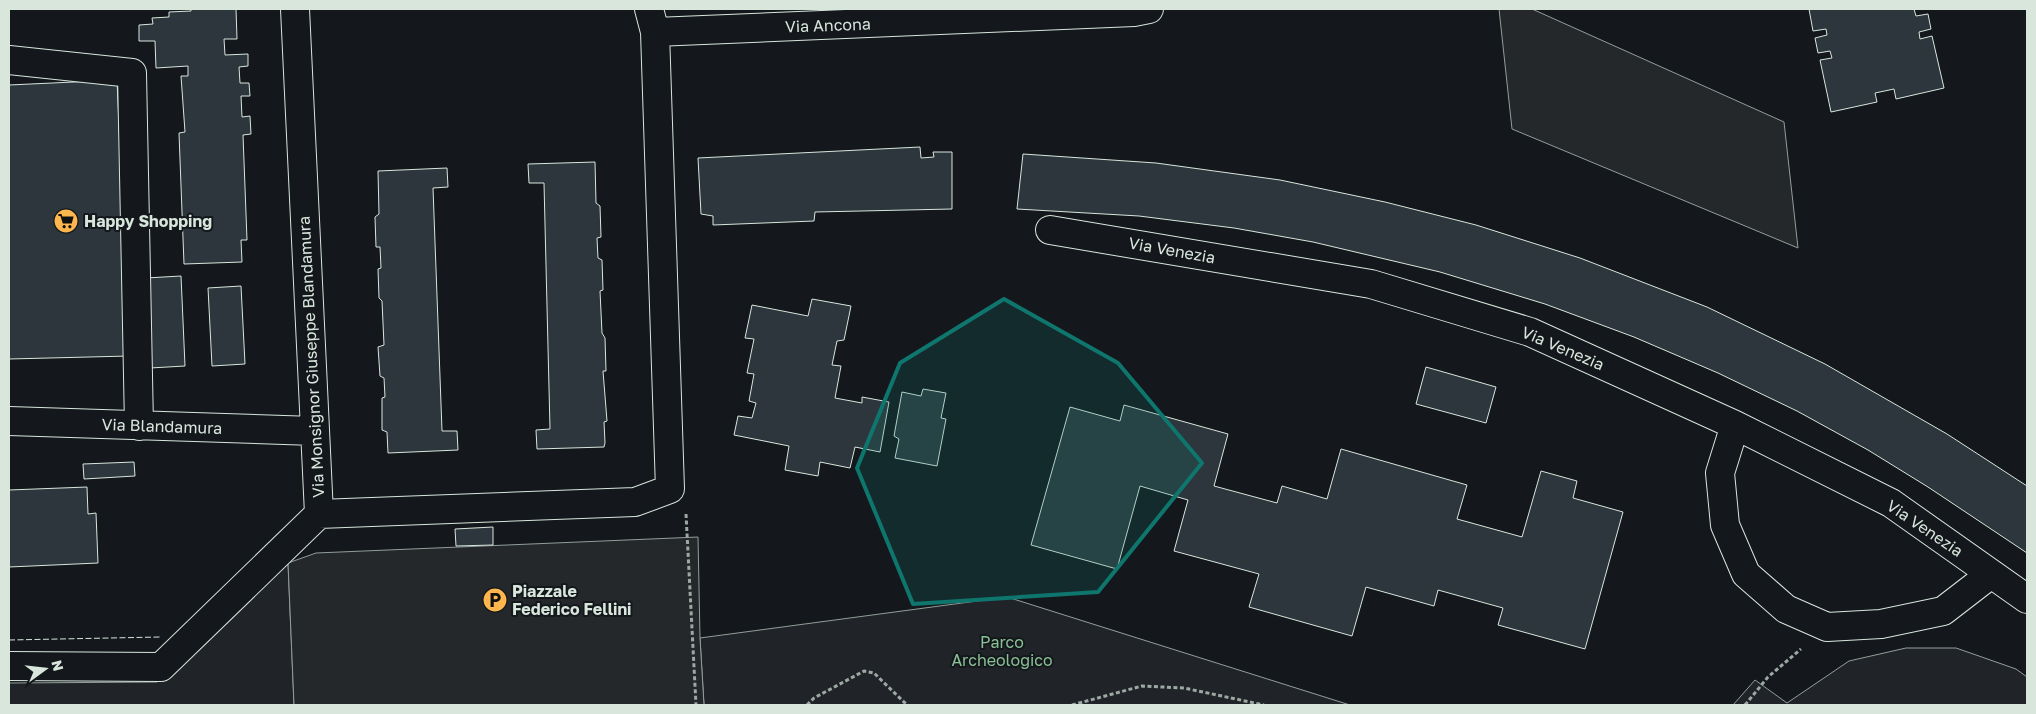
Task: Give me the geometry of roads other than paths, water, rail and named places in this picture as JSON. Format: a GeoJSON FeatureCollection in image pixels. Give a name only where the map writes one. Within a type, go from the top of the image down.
{"type":"FeatureCollection","features":[{"type":"Feature","properties":{"kind":"street","name":"Via Monsignor Giuseppe Blandamura"},"geometry":{"type":"LineString","coordinates":[[9,666],[161,667],[319,514],[295,9]]}},
{"type":"Feature","properties":{"kind":"street","name":"Via Ancona"},"geometry":{"type":"LineString","coordinates":[[652,20],[1139,10]]}},
{"type":"Feature","properties":{"kind":"street"},"geometry":{"type":"LineString","coordinates":[[319,514],[635,502],[670,489],[652,20]]}},
{"type":"Feature","properties":{"kind":"street"},"geometry":{"type":"LineString","coordinates":[[9,60],[132,73],[138,426]]}},
{"type":"Feature","properties":{"kind":"street","name":"Via Venezia"},"geometry":{"type":"LineString","coordinates":[[1050,230],[1371,284],[1530,332],[1735,425],[1891,504],[2027,599]]}},
{"type":"Feature","properties":{"kind":"street","name":"Via Blandamura"},"geometry":{"type":"LineString","coordinates":[[9,421],[314,431]]}},
{"type":"Feature","properties":{"kind":"street"},"geometry":{"type":"LineString","coordinates":[[1735,425],[1720,473],[1726,525],[1746,574],[1786,609],[1827,627],[1881,624],[1943,611],[1991,574]]}},
{"type":"Feature","properties":{"kind":"place","name":"Happy Shopping"},"geometry":{"type":"Point","coordinates":[66,221]}},
{"type":"Feature","properties":{"kind":"place","name":"Piazzale Federico Fellini"},"geometry":{"type":"Point","coordinates":[495,600]}},
{"type":"Feature","properties":{"kind":"park label","name":"Parco Archeologico"},"geometry":{"type":"Point","coordinates":[1002,651]}}]}
